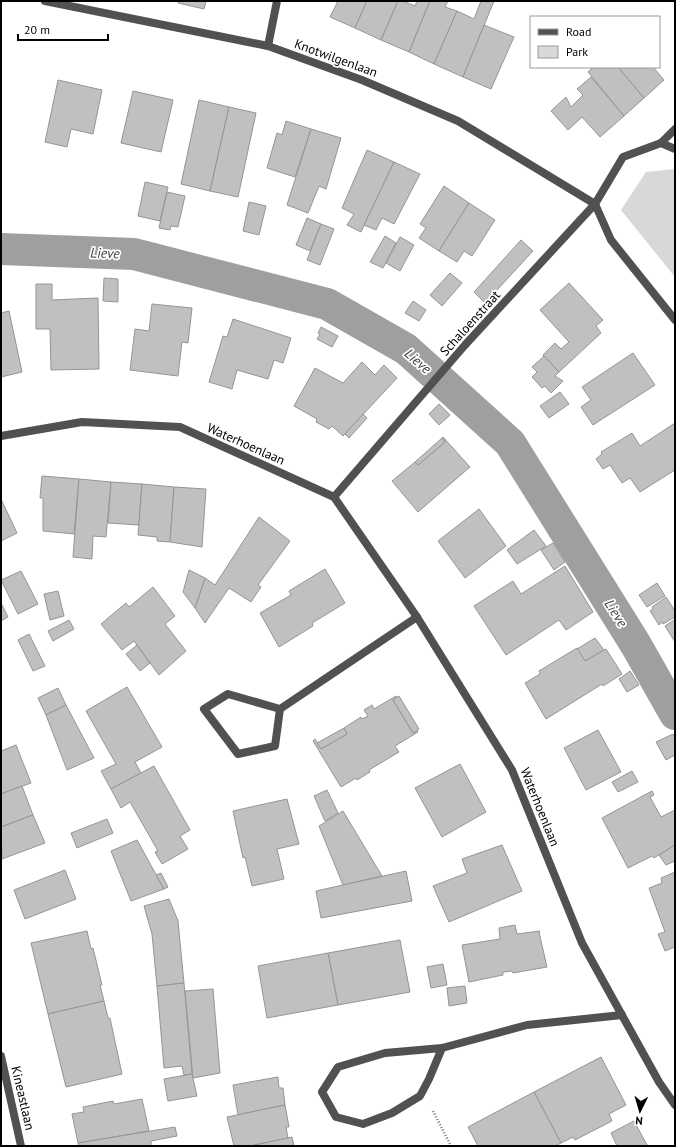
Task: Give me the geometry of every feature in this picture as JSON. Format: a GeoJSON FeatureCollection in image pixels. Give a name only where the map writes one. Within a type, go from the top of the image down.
{"type":"FeatureCollection","features":[{"type":"Feature","properties":{"kind":"street","name":"Knotwilgenlaan"},"geometry":{"type":"LineString","coordinates":[[45,1],[268,46],[362,80],[458,121],[595,204]]}},
{"type":"Feature","properties":{"kind":"street"},"geometry":{"type":"LineString","coordinates":[[268,46],[276,1]]}},
{"type":"Feature","properties":{"kind":"street"},"geometry":{"type":"LineString","coordinates":[[675,129],[661,143],[675,149]]}},
{"type":"Feature","properties":{"kind":"street","name":"Schaloenstraat"},"geometry":{"type":"LineString","coordinates":[[334,497],[466,345],[595,204],[623,157],[661,143]]}},
{"type":"Feature","properties":{"kind":"street"},"geometry":{"type":"LineString","coordinates":[[595,204],[612,240],[675,320]]}},
{"type":"Feature","properties":{"kind":"street","name":"Waterhoenlaan"},"geometry":{"type":"LineString","coordinates":[[1,436],[82,422],[180,427],[334,497],[417,617],[512,770],[582,942],[659,1082],[675,1105]]}},
{"type":"Feature","properties":{"kind":"street"},"geometry":{"type":"LineString","coordinates":[[280,709],[228,694],[204,709],[238,754],[275,746],[280,709],[417,617]]}},
{"type":"Feature","properties":{"kind":"street"},"geometry":{"type":"LineString","coordinates":[[442,1048],[420,1096],[392,1113],[363,1124],[336,1117],[322,1092],[338,1067],[385,1053],[442,1048],[527,1025],[622,1015]]}},
{"type":"Feature","properties":{"kind":"street","name":"Kineastlaan"},"geometry":{"type":"LineString","coordinates":[[1,1056],[21,1146]]}},
{"type":"Feature","properties":{"kind":"path"},"geometry":{"type":"LineString","coordinates":[[423,1089],[451,1146]]}},
{"type":"Feature","properties":{"kind":"green space"},"geometry":{"type":"Polygon","coordinates":[[[675,169],[675,277],[621,210],[646,172],[675,169]]]}},
{"type":"Feature","properties":{"kind":"building"},"geometry":{"type":"Polygon","coordinates":[[[178,1],[206,1],[204,9],[178,3],[178,1]]]}},
{"type":"Feature","properties":{"kind":"building"},"geometry":{"type":"Polygon","coordinates":[[[338,1],[367,1],[355,28],[330,17],[338,1]]]}},
{"type":"Feature","properties":{"kind":"building"},"geometry":{"type":"Polygon","coordinates":[[[367,1],[398,1],[381,40],[355,28],[367,1]]]}},
{"type":"Feature","properties":{"kind":"building"},"geometry":{"type":"Polygon","coordinates":[[[398,1],[403,1],[415,6],[417,1],[430,1],[409,52],[381,40],[398,1]]]}},
{"type":"Feature","properties":{"kind":"building"},"geometry":{"type":"Polygon","coordinates":[[[430,1],[448,1],[445,7],[457,11],[434,64],[409,52],[430,1]]]}},
{"type":"Feature","properties":{"kind":"building"},"geometry":{"type":"Polygon","coordinates":[[[481,1],[494,1],[463,77],[434,64],[457,11],[474,19],[481,1]]]}},
{"type":"Feature","properties":{"kind":"building"},"geometry":{"type":"Polygon","coordinates":[[[484,25],[514,37],[491,89],[463,77],[484,25]]]}},
{"type":"Feature","properties":{"kind":"building"},"geometry":{"type":"Polygon","coordinates":[[[592,68],[619,68],[644,98],[624,116],[588,72],[592,68]]]}},
{"type":"Feature","properties":{"kind":"building"},"geometry":{"type":"Polygon","coordinates":[[[619,68],[654,68],[664,80],[644,98],[619,68]]]}},
{"type":"Feature","properties":{"kind":"building"},"geometry":{"type":"Polygon","coordinates":[[[591,77],[624,116],[600,137],[582,117],[568,130],[551,111],[566,97],[571,107],[583,95],[577,89],[591,77]]]}},
{"type":"Feature","properties":{"kind":"building"},"geometry":{"type":"Polygon","coordinates":[[[58,80],[102,90],[93,134],[71,129],[67,147],[45,142],[58,80]]]}},
{"type":"Feature","properties":{"kind":"building"},"geometry":{"type":"Polygon","coordinates":[[[133,91],[173,100],[161,152],[121,143],[133,91]]]}},
{"type":"Feature","properties":{"kind":"building"},"geometry":{"type":"Polygon","coordinates":[[[199,100],[229,107],[210,191],[181,184],[199,100]]]}},
{"type":"Feature","properties":{"kind":"building"},"geometry":{"type":"Polygon","coordinates":[[[229,107],[256,113],[238,197],[210,191],[229,107]]]}},
{"type":"Feature","properties":{"kind":"building"},"geometry":{"type":"Polygon","coordinates":[[[286,121],[311,129],[295,177],[267,168],[277,133],[282,135],[286,121]]]}},
{"type":"Feature","properties":{"kind":"building"},"geometry":{"type":"Polygon","coordinates":[[[311,129],[341,138],[326,189],[319,186],[308,213],[287,205],[311,129]]]}},
{"type":"Feature","properties":{"kind":"building"},"geometry":{"type":"Polygon","coordinates":[[[367,150],[394,162],[361,232],[347,225],[354,214],[342,208],[367,150]]]}},
{"type":"Feature","properties":{"kind":"building"},"geometry":{"type":"Polygon","coordinates":[[[394,162],[420,174],[394,224],[382,218],[376,230],[364,225],[394,162]]]}},
{"type":"Feature","properties":{"kind":"building"},"geometry":{"type":"Polygon","coordinates":[[[145,182],[168,187],[160,221],[138,216],[145,182]]]}},
{"type":"Feature","properties":{"kind":"building"},"geometry":{"type":"Polygon","coordinates":[[[444,186],[469,203],[439,251],[419,238],[426,228],[420,224],[444,186]]]}},
{"type":"Feature","properties":{"kind":"building"},"geometry":{"type":"Polygon","coordinates":[[[167,192],[185,196],[178,227],[171,226],[170,230],[159,228],[167,192]]]}},
{"type":"Feature","properties":{"kind":"building"},"geometry":{"type":"Polygon","coordinates":[[[249,202],[266,206],[259,235],[243,231],[249,202]]]}},
{"type":"Feature","properties":{"kind":"building"},"geometry":{"type":"Polygon","coordinates":[[[469,203],[495,220],[472,256],[464,251],[457,262],[439,251],[469,203]]]}},
{"type":"Feature","properties":{"kind":"building"},"geometry":{"type":"Polygon","coordinates":[[[307,218],[321,224],[310,251],[296,245],[307,218]]]}},
{"type":"Feature","properties":{"kind":"building"},"geometry":{"type":"Polygon","coordinates":[[[321,224],[334,229],[320,265],[307,260],[321,224]]]}},
{"type":"Feature","properties":{"kind":"building"},"geometry":{"type":"Polygon","coordinates":[[[385,236],[396,243],[383,268],[370,262],[385,236]]]}},
{"type":"Feature","properties":{"kind":"building"},"geometry":{"type":"Polygon","coordinates":[[[400,237],[414,245],[400,271],[386,263],[400,237]]]}},
{"type":"Feature","properties":{"kind":"building"},"geometry":{"type":"Polygon","coordinates":[[[521,240],[533,251],[485,303],[474,292],[521,240]]]}},
{"type":"Feature","properties":{"kind":"building"},"geometry":{"type":"Polygon","coordinates":[[[450,273],[462,283],[442,306],[430,295],[450,273]]]}},
{"type":"Feature","properties":{"kind":"building"},"geometry":{"type":"Polygon","coordinates":[[[104,278],[118,279],[118,302],[103,301],[104,278]]]}},
{"type":"Feature","properties":{"kind":"building"},"geometry":{"type":"Polygon","coordinates":[[[569,283],[603,320],[596,326],[601,333],[559,372],[543,355],[555,343],[561,349],[569,342],[540,310],[569,283]]]}},
{"type":"Feature","properties":{"kind":"building"},"geometry":{"type":"Polygon","coordinates":[[[36,284],[52,284],[52,300],[98,298],[99,369],[51,370],[50,329],[36,329],[36,284]]]}},
{"type":"Feature","properties":{"kind":"building"},"geometry":{"type":"Polygon","coordinates":[[[413,301],[426,310],[419,321],[405,313],[413,301]]]}},
{"type":"Feature","properties":{"kind":"building"},"geometry":{"type":"Polygon","coordinates":[[[152,304],[192,308],[188,343],[182,342],[178,376],[130,370],[135,329],[149,331],[152,304]]]}},
{"type":"Feature","properties":{"kind":"building"},"geometry":{"type":"Polygon","coordinates":[[[9,311],[22,372],[1,377],[1,313],[9,311]]]}},
{"type":"Feature","properties":{"kind":"building"},"geometry":{"type":"Polygon","coordinates":[[[233,319],[291,338],[283,363],[274,360],[268,379],[237,370],[232,389],[209,382],[223,336],[227,337],[233,319]]]}},
{"type":"Feature","properties":{"kind":"building"},"geometry":{"type":"Polygon","coordinates":[[[321,327],[338,336],[332,347],[317,339],[320,334],[318,333],[321,327]]]}},
{"type":"Feature","properties":{"kind":"building"},"geometry":{"type":"Polygon","coordinates":[[[633,353],[655,385],[593,425],[581,407],[591,400],[582,387],[633,353]]]}},
{"type":"Feature","properties":{"kind":"building"},"geometry":{"type":"Polygon","coordinates":[[[544,356],[559,372],[555,376],[563,381],[551,393],[545,386],[542,388],[532,377],[537,372],[532,367],[544,356]]]}},
{"type":"Feature","properties":{"kind":"building"},"geometry":{"type":"Polygon","coordinates":[[[362,362],[375,375],[384,365],[397,378],[343,436],[332,426],[329,429],[316,422],[317,419],[294,406],[315,368],[343,383],[362,362]]]}},
{"type":"Feature","properties":{"kind":"building"},"geometry":{"type":"Polygon","coordinates":[[[560,392],[569,404],[549,418],[540,406],[560,392]]]}},
{"type":"Feature","properties":{"kind":"building"},"geometry":{"type":"Polygon","coordinates":[[[439,404],[450,415],[439,425],[429,414],[439,404]]]}},
{"type":"Feature","properties":{"kind":"building"},"geometry":{"type":"Polygon","coordinates":[[[363,414],[367,418],[349,438],[345,434],[363,414]]]}},
{"type":"Feature","properties":{"kind":"building"},"geometry":{"type":"Polygon","coordinates":[[[675,423],[675,470],[640,492],[630,478],[622,483],[610,465],[603,469],[596,459],[602,454],[601,452],[632,433],[640,446],[675,423]]]}},
{"type":"Feature","properties":{"kind":"building"},"geometry":{"type":"Polygon","coordinates":[[[443,437],[470,467],[418,512],[392,481],[415,462],[418,465],[445,442],[442,438],[443,437]]]}},
{"type":"Feature","properties":{"kind":"building"},"geometry":{"type":"Polygon","coordinates":[[[442,438],[445,442],[418,465],[415,462],[442,438]]]}},
{"type":"Feature","properties":{"kind":"building"},"geometry":{"type":"Polygon","coordinates":[[[42,476],[79,479],[74,534],[43,531],[43,498],[40,498],[42,476]]]}},
{"type":"Feature","properties":{"kind":"building"},"geometry":{"type":"Polygon","coordinates":[[[79,479],[111,482],[106,537],[93,536],[92,559],[73,557],[79,479]]]}},
{"type":"Feature","properties":{"kind":"building"},"geometry":{"type":"Polygon","coordinates":[[[111,482],[142,484],[139,525],[108,523],[111,482]]]}},
{"type":"Feature","properties":{"kind":"building"},"geometry":{"type":"Polygon","coordinates":[[[142,484],[174,487],[170,542],[157,541],[157,537],[138,535],[142,484]]]}},
{"type":"Feature","properties":{"kind":"building"},"geometry":{"type":"Polygon","coordinates":[[[174,487],[206,489],[202,547],[170,542],[174,487]]]}},
{"type":"Feature","properties":{"kind":"building"},"geometry":{"type":"Polygon","coordinates":[[[1,499],[17,533],[1,541],[1,499]]]}},
{"type":"Feature","properties":{"kind":"building"},"geometry":{"type":"Polygon","coordinates":[[[479,509],[506,546],[465,578],[438,541],[479,509]]]}},
{"type":"Feature","properties":{"kind":"building"},"geometry":{"type":"Polygon","coordinates":[[[259,517],[290,541],[258,585],[261,587],[251,602],[229,588],[205,623],[195,608],[205,578],[215,585],[259,517]]]}},
{"type":"Feature","properties":{"kind":"building"},"geometry":{"type":"Polygon","coordinates":[[[534,530],[546,546],[517,564],[507,550],[534,530]]]}},
{"type":"Feature","properties":{"kind":"building"},"geometry":{"type":"Polygon","coordinates":[[[553,543],[565,562],[554,570],[541,550],[553,543]]]}},
{"type":"Feature","properties":{"kind":"building"},"geometry":{"type":"Polygon","coordinates":[[[565,566],[593,612],[566,630],[559,620],[506,655],[474,606],[513,581],[521,594],[565,566]]]}},
{"type":"Feature","properties":{"kind":"building"},"geometry":{"type":"Polygon","coordinates":[[[325,569],[345,603],[312,623],[313,626],[279,647],[260,613],[291,595],[289,591],[325,569]]]}},
{"type":"Feature","properties":{"kind":"building"},"geometry":{"type":"Polygon","coordinates":[[[189,570],[205,578],[195,608],[183,592],[189,570]]]}},
{"type":"Feature","properties":{"kind":"building"},"geometry":{"type":"Polygon","coordinates":[[[21,571],[38,604],[18,614],[1,580],[21,571]]]}},
{"type":"Feature","properties":{"kind":"building"},"geometry":{"type":"Polygon","coordinates":[[[657,583],[665,596],[647,607],[639,595],[657,583]]]}},
{"type":"Feature","properties":{"kind":"building"},"geometry":{"type":"Polygon","coordinates":[[[153,587],[175,616],[165,624],[186,651],[159,675],[134,641],[122,650],[101,624],[126,603],[129,607],[153,587]]]}},
{"type":"Feature","properties":{"kind":"building"},"geometry":{"type":"Polygon","coordinates":[[[58,591],[64,616],[50,620],[44,594],[58,591]]]}},
{"type":"Feature","properties":{"kind":"building"},"geometry":{"type":"Polygon","coordinates":[[[666,597],[675,611],[675,617],[663,624],[662,622],[659,625],[650,611],[653,609],[652,607],[666,597]]]}},
{"type":"Feature","properties":{"kind":"building"},"geometry":{"type":"Polygon","coordinates":[[[1,603],[8,617],[1,621],[1,603]]]}},
{"type":"Feature","properties":{"kind":"building"},"geometry":{"type":"Polygon","coordinates":[[[69,620],[74,629],[53,641],[48,631],[69,620]]]}},
{"type":"Feature","properties":{"kind":"building"},"geometry":{"type":"Polygon","coordinates":[[[674,620],[675,621],[675,642],[665,626],[674,620]]]}},
{"type":"Feature","properties":{"kind":"building"},"geometry":{"type":"Polygon","coordinates":[[[29,634],[45,666],[33,671],[18,640],[29,634]]]}},
{"type":"Feature","properties":{"kind":"building"},"geometry":{"type":"Polygon","coordinates":[[[595,638],[604,650],[585,661],[577,649],[595,638]]]}},
{"type":"Feature","properties":{"kind":"building"},"geometry":{"type":"Polygon","coordinates":[[[137,645],[150,663],[140,671],[126,654],[137,645]]]}},
{"type":"Feature","properties":{"kind":"building"},"geometry":{"type":"Polygon","coordinates":[[[577,648],[585,661],[606,649],[622,674],[603,686],[602,684],[546,719],[525,683],[540,674],[539,671],[577,648]]]}},
{"type":"Feature","properties":{"kind":"building"},"geometry":{"type":"Polygon","coordinates":[[[630,671],[639,685],[627,692],[619,679],[630,671]]]}},
{"type":"Feature","properties":{"kind":"building"},"geometry":{"type":"Polygon","coordinates":[[[127,687],[162,747],[135,762],[141,773],[111,789],[101,771],[116,764],[86,711],[127,687]]]}},
{"type":"Feature","properties":{"kind":"building"},"geometry":{"type":"Polygon","coordinates":[[[58,688],[66,705],[46,715],[38,698],[58,688]]]}},
{"type":"Feature","properties":{"kind":"building"},"geometry":{"type":"Polygon","coordinates":[[[396,696],[397,698],[393,700],[413,733],[417,730],[418,732],[395,746],[399,752],[369,770],[370,772],[357,780],[356,778],[341,787],[313,741],[315,739],[321,749],[347,734],[344,728],[361,717],[362,719],[368,716],[364,710],[372,705],[374,709],[396,696]]]}},
{"type":"Feature","properties":{"kind":"building"},"geometry":{"type":"Polygon","coordinates":[[[399,696],[419,729],[413,733],[393,700],[399,696]]]}},
{"type":"Feature","properties":{"kind":"building"},"geometry":{"type":"Polygon","coordinates":[[[66,705],[94,758],[67,770],[46,715],[66,705]]]}},
{"type":"Feature","properties":{"kind":"building"},"geometry":{"type":"Polygon","coordinates":[[[344,728],[347,734],[321,749],[317,743],[344,728]]]}},
{"type":"Feature","properties":{"kind":"building"},"geometry":{"type":"Polygon","coordinates":[[[598,730],[621,772],[586,790],[564,748],[598,730]]]}},
{"type":"Feature","properties":{"kind":"building"},"geometry":{"type":"Polygon","coordinates":[[[673,734],[675,739],[675,755],[666,760],[656,742],[673,734]]]}},
{"type":"Feature","properties":{"kind":"building"},"geometry":{"type":"Polygon","coordinates":[[[16,745],[31,783],[1,794],[1,751],[16,745]]]}},
{"type":"Feature","properties":{"kind":"building"},"geometry":{"type":"Polygon","coordinates":[[[460,764],[486,812],[442,837],[415,788],[460,764]]]}},
{"type":"Feature","properties":{"kind":"building"},"geometry":{"type":"Polygon","coordinates":[[[154,766],[190,830],[180,836],[188,849],[162,864],[155,852],[158,851],[130,802],[121,808],[111,789],[154,766]]]}},
{"type":"Feature","properties":{"kind":"building"},"geometry":{"type":"Polygon","coordinates":[[[632,771],[638,782],[618,792],[612,782],[632,771]]]}},
{"type":"Feature","properties":{"kind":"building"},"geometry":{"type":"Polygon","coordinates":[[[22,786],[33,815],[1,827],[1,794],[22,786]]]}},
{"type":"Feature","properties":{"kind":"building"},"geometry":{"type":"Polygon","coordinates":[[[327,790],[338,813],[325,821],[314,796],[327,790]]]}},
{"type":"Feature","properties":{"kind":"building"},"geometry":{"type":"Polygon","coordinates":[[[652,791],[654,795],[650,797],[661,817],[675,810],[675,845],[654,858],[652,856],[628,868],[602,818],[652,791]]]}},
{"type":"Feature","properties":{"kind":"building"},"geometry":{"type":"Polygon","coordinates":[[[287,799],[299,844],[277,849],[284,879],[252,886],[245,857],[243,858],[233,811],[287,799]]]}},
{"type":"Feature","properties":{"kind":"building"},"geometry":{"type":"Polygon","coordinates":[[[343,811],[382,876],[343,885],[319,826],[343,811]]]}},
{"type":"Feature","properties":{"kind":"building"},"geometry":{"type":"Polygon","coordinates":[[[33,815],[45,843],[2,859],[1,827],[33,815]]]}},
{"type":"Feature","properties":{"kind":"building"},"geometry":{"type":"Polygon","coordinates":[[[107,819],[113,833],[77,848],[71,833],[107,819]]]}},
{"type":"Feature","properties":{"kind":"building"},"geometry":{"type":"Polygon","coordinates":[[[137,840],[164,889],[131,901],[111,851],[137,840]]]}},
{"type":"Feature","properties":{"kind":"building"},"geometry":{"type":"Polygon","coordinates":[[[502,845],[522,891],[449,922],[433,886],[467,873],[462,859],[502,845]]]}},
{"type":"Feature","properties":{"kind":"building"},"geometry":{"type":"Polygon","coordinates":[[[675,845],[675,861],[666,865],[659,855],[675,845]]]}},
{"type":"Feature","properties":{"kind":"building"},"geometry":{"type":"Polygon","coordinates":[[[65,870],[76,899],[25,919],[14,890],[65,870]]]}},
{"type":"Feature","properties":{"kind":"building"},"geometry":{"type":"Polygon","coordinates":[[[406,871],[412,901],[321,918],[316,891],[406,871]]]}},
{"type":"Feature","properties":{"kind":"building"},"geometry":{"type":"Polygon","coordinates":[[[675,872],[675,947],[665,951],[658,934],[665,932],[649,888],[662,883],[661,878],[675,872]]]}},
{"type":"Feature","properties":{"kind":"building"},"geometry":{"type":"Polygon","coordinates":[[[161,873],[168,887],[164,889],[156,875],[161,873]]]}},
{"type":"Feature","properties":{"kind":"building"},"geometry":{"type":"Polygon","coordinates":[[[169,899],[178,921],[184,983],[157,986],[152,934],[144,906],[169,899]]]}},
{"type":"Feature","properties":{"kind":"building"},"geometry":{"type":"Polygon","coordinates":[[[515,925],[517,934],[540,931],[547,967],[513,973],[512,971],[503,972],[503,975],[469,982],[462,945],[500,939],[499,928],[515,925]]]}},
{"type":"Feature","properties":{"kind":"building"},"geometry":{"type":"Polygon","coordinates":[[[87,931],[91,949],[93,948],[102,985],[100,985],[104,1001],[48,1014],[31,943],[87,931]]]}},
{"type":"Feature","properties":{"kind":"building"},"geometry":{"type":"Polygon","coordinates":[[[400,940],[410,992],[338,1005],[328,953],[400,940]]]}},
{"type":"Feature","properties":{"kind":"building"},"geometry":{"type":"Polygon","coordinates":[[[328,953],[338,1005],[267,1018],[258,966],[328,953]]]}},
{"type":"Feature","properties":{"kind":"building"},"geometry":{"type":"Polygon","coordinates":[[[443,964],[447,985],[431,988],[427,967],[443,964]]]}},
{"type":"Feature","properties":{"kind":"building"},"geometry":{"type":"Polygon","coordinates":[[[184,983],[192,1074],[184,1075],[182,1066],[164,1068],[157,986],[184,983]]]}},
{"type":"Feature","properties":{"kind":"building"},"geometry":{"type":"Polygon","coordinates":[[[465,986],[467,1003],[449,1006],[447,988],[465,986]]]}},
{"type":"Feature","properties":{"kind":"building"},"geometry":{"type":"Polygon","coordinates":[[[213,989],[220,1073],[193,1078],[185,991],[213,989]]]}},
{"type":"Feature","properties":{"kind":"building"},"geometry":{"type":"Polygon","coordinates":[[[104,1001],[108,1018],[110,1018],[122,1074],[66,1087],[48,1014],[104,1001]]]}},
{"type":"Feature","properties":{"kind":"building"},"geometry":{"type":"Polygon","coordinates":[[[601,1057],[626,1105],[609,1114],[612,1121],[575,1140],[573,1137],[561,1143],[534,1092],[601,1057]]]}},
{"type":"Feature","properties":{"kind":"building"},"geometry":{"type":"Polygon","coordinates":[[[192,1074],[197,1096],[168,1101],[164,1079],[192,1074]]]}},
{"type":"Feature","properties":{"kind":"building"},"geometry":{"type":"Polygon","coordinates":[[[278,1077],[279,1088],[283,1088],[285,1105],[238,1115],[233,1085],[278,1077]]]}},
{"type":"Feature","properties":{"kind":"building"},"geometry":{"type":"Polygon","coordinates":[[[534,1092],[561,1143],[555,1146],[478,1146],[468,1127],[534,1092]]]}},
{"type":"Feature","properties":{"kind":"building"},"geometry":{"type":"Polygon","coordinates":[[[142,1099],[149,1131],[78,1143],[72,1114],[84,1112],[83,1107],[113,1101],[114,1104],[142,1099]]]}},
{"type":"Feature","properties":{"kind":"building"},"geometry":{"type":"Polygon","coordinates":[[[285,1105],[289,1127],[286,1127],[288,1138],[250,1146],[234,1146],[227,1117],[285,1105]]]}},
{"type":"Feature","properties":{"kind":"building"},"geometry":{"type":"Polygon","coordinates":[[[634,1121],[647,1145],[617,1146],[611,1133],[634,1121]]]}},
{"type":"Feature","properties":{"kind":"building"},"geometry":{"type":"Polygon","coordinates":[[[175,1127],[177,1136],[151,1141],[151,1146],[79,1146],[78,1143],[175,1127]]]}},
{"type":"Feature","properties":{"kind":"building"},"geometry":{"type":"Polygon","coordinates":[[[292,1137],[294,1146],[250,1146],[288,1138],[292,1137]]]}},
{"type":"Feature","properties":{"kind":"waterway","name":"Lieve"},"geometry":{"type":"LineString","coordinates":[[1,249],[134,254],[327,304],[406,349],[510,443],[636,645],[675,714]]}}]}
